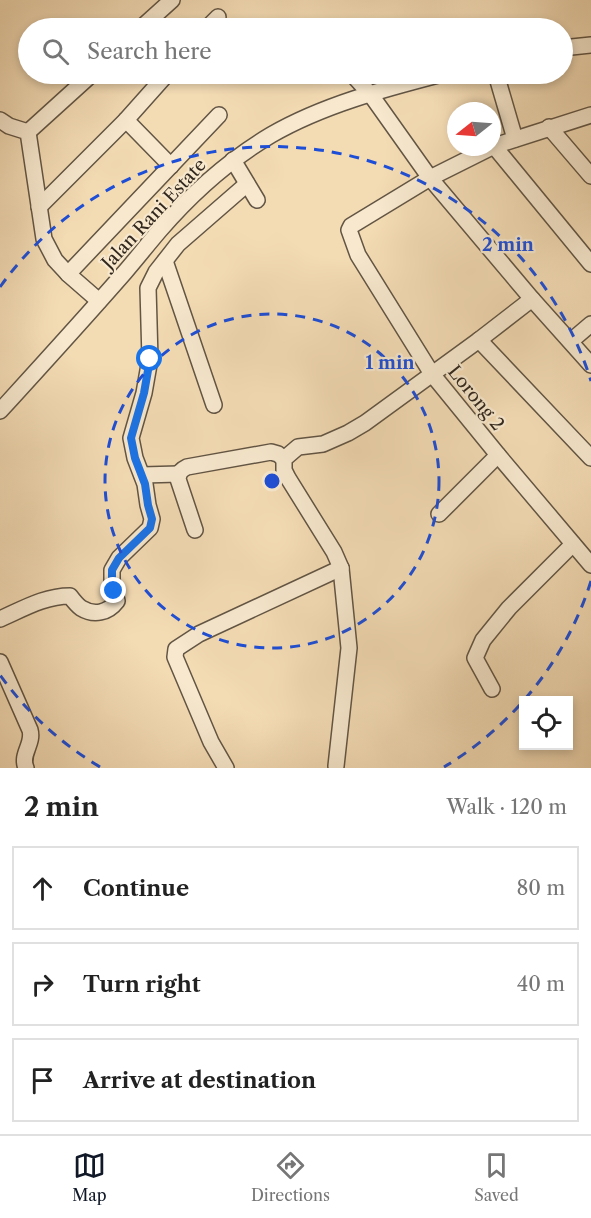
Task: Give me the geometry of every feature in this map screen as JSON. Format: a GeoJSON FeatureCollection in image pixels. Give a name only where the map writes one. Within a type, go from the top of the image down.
{"type":"FeatureCollection","features":[{"type":"Feature","properties":{"kind":"street"},"geometry":{"type":"LineString","coordinates":[[152,18],[172,0]]}},
{"type":"Feature","properties":{"kind":"street"},"geometry":{"type":"LineString","coordinates":[[573,47],[591,45]]}},
{"type":"Feature","properties":{"kind":"street"},"geometry":{"type":"LineString","coordinates":[[28,132],[81,84]]}},
{"type":"Feature","properties":{"kind":"street"},"geometry":{"type":"LineString","coordinates":[[39,207],[126,120],[158,84]]}},
{"type":"Feature","properties":{"kind":"street"},"geometry":{"type":"LineString","coordinates":[[361,84],[430,178],[591,364]]}},
{"type":"Feature","properties":{"kind":"street","name":"Jalan Rani Estate"},"geometry":{"type":"LineString","coordinates":[[0,411],[146,249],[161,229],[211,177],[272,135],[305,118],[343,103],[408,84]]}},
{"type":"Feature","properties":{"kind":"street"},"geometry":{"type":"LineString","coordinates":[[499,84],[515,139]]}},
{"type":"Feature","properties":{"kind":"street"},"geometry":{"type":"LineString","coordinates":[[68,274],[219,115]]}},
{"type":"Feature","properties":{"kind":"street"},"geometry":{"type":"LineString","coordinates":[[501,144],[591,115]]}},
{"type":"Feature","properties":{"kind":"street"},"geometry":{"type":"LineString","coordinates":[[0,120],[9,126],[28,132]]}},
{"type":"Feature","properties":{"kind":"street"},"geometry":{"type":"LineString","coordinates":[[126,120],[171,166]]}},
{"type":"Feature","properties":{"kind":"street"},"geometry":{"type":"LineString","coordinates":[[549,128],[591,176]]}},
{"type":"Feature","properties":{"kind":"street"},"geometry":{"type":"LineString","coordinates":[[28,132],[44,239],[55,260],[99,301]]}},
{"type":"Feature","properties":{"kind":"street"},"geometry":{"type":"LineString","coordinates":[[501,155],[591,264]]}},
{"type":"Feature","properties":{"kind":"street"},"geometry":{"type":"LineString","coordinates":[[430,178],[474,156]]}},
{"type":"Feature","properties":{"kind":"street"},"geometry":{"type":"LineString","coordinates":[[233,160],[257,200]]}},
{"type":"Feature","properties":{"kind":"street","name":"Lorong 2"},"geometry":{"type":"LineString","coordinates":[[430,178],[351,226],[349,230],[358,255],[432,374],[591,565]]}},
{"type":"Feature","properties":{"kind":"street"},"geometry":{"type":"LineString","coordinates":[[0,619],[42,600],[57,596],[70,596],[81,608],[95,613],[112,608],[117,601],[112,570],[119,558],[150,528],[152,519],[145,484],[135,458],[131,438],[144,393],[150,359],[148,288],[156,272],[178,244],[247,184]]}},
{"type":"Feature","properties":{"kind":"street"},"geometry":{"type":"LineString","coordinates":[[165,261],[214,405]]}},
{"type":"Feature","properties":{"kind":"street"},"geometry":{"type":"LineString","coordinates":[[336,766],[349,648],[341,568],[334,552],[288,478],[284,470],[284,459],[298,447],[323,444],[365,423],[479,340],[532,298]]}},
{"type":"Feature","properties":{"kind":"street"},"geometry":{"type":"LineString","coordinates":[[571,341],[591,324]]}},
{"type":"Feature","properties":{"kind":"street"},"geometry":{"type":"LineString","coordinates":[[479,340],[591,458]]}},
{"type":"Feature","properties":{"kind":"street"},"geometry":{"type":"LineString","coordinates":[[195,530],[178,479],[182,470],[187,467],[271,452],[284,459]]}},
{"type":"Feature","properties":{"kind":"street"},"geometry":{"type":"LineString","coordinates":[[439,514],[498,455]]}},
{"type":"Feature","properties":{"kind":"street"},"geometry":{"type":"LineString","coordinates":[[142,475],[179,474]]}},
{"type":"Feature","properties":{"kind":"street"},"geometry":{"type":"LineString","coordinates":[[492,689],[476,658],[483,640],[509,608],[573,544]]}},
{"type":"Feature","properties":{"kind":"street"},"geometry":{"type":"LineString","coordinates":[[226,768],[211,742],[175,657],[176,649],[199,634],[341,568]]}},
{"type":"Feature","properties":{"kind":"street"},"geometry":{"type":"LineString","coordinates":[[0,662],[32,736],[24,757],[26,768]]}},
{"type":"Feature","properties":{"kind":"route"},"geometry":{"type":"LineString","coordinates":[[114,591],[112,570],[119,558],[150,528],[152,519],[145,484],[135,458],[131,438],[140,410],[150,359]]}}]}
